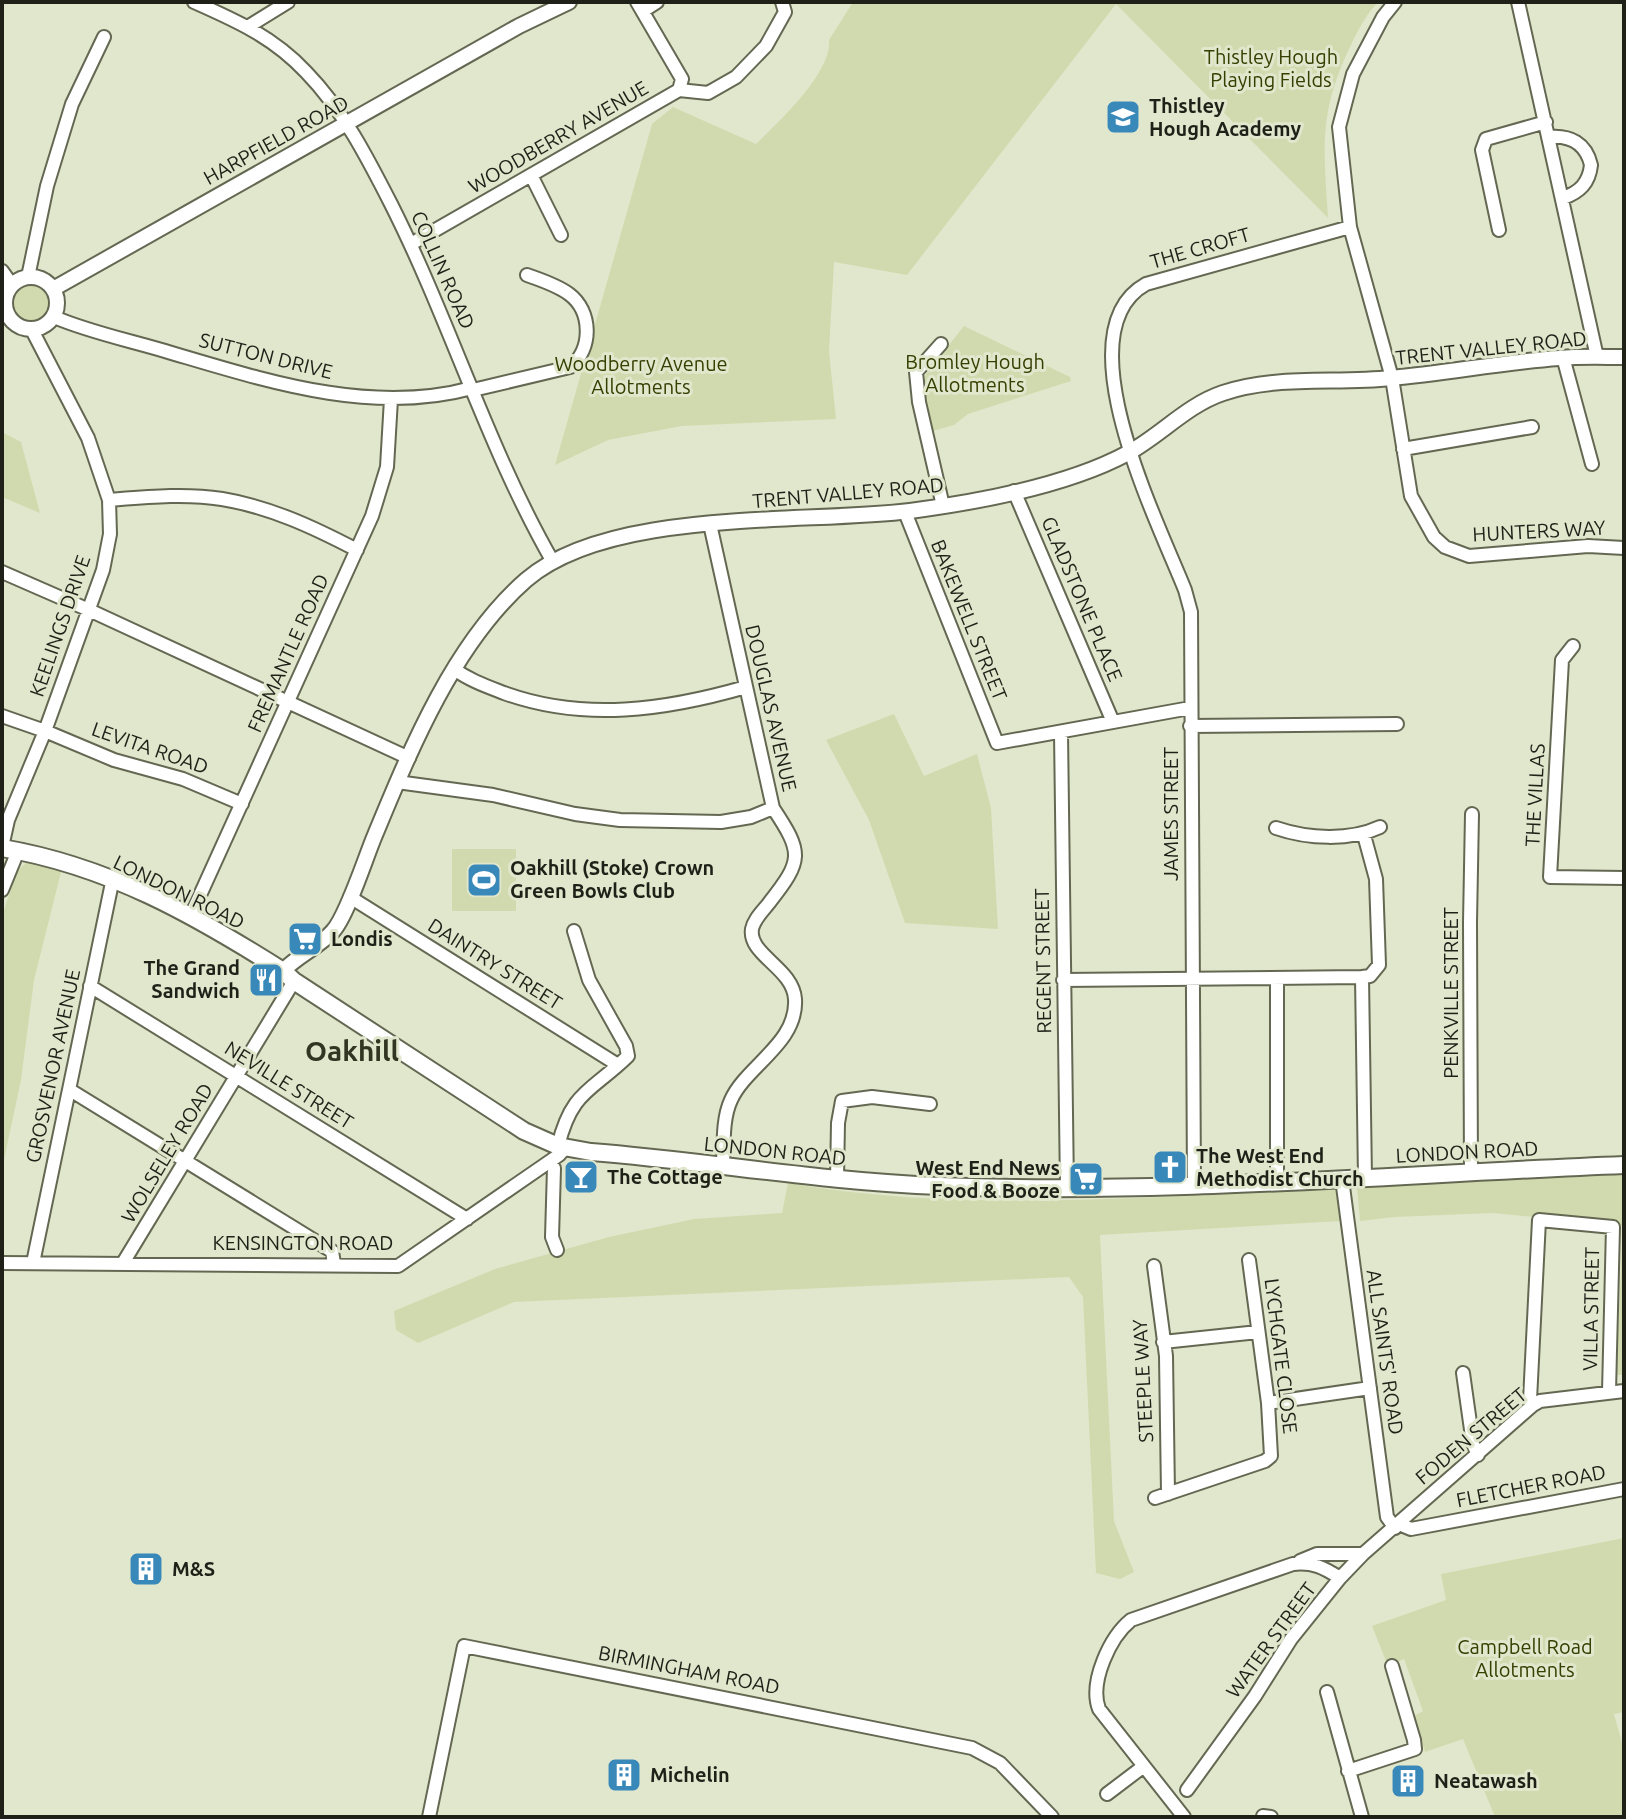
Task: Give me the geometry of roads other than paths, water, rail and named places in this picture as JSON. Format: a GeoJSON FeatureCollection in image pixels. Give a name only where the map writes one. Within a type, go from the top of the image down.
{"type":"FeatureCollection","features":[{"type":"Feature","properties":{"kind":"main road","name":"LONDON ROAD"},"geometry":{"type":"LineString","coordinates":[[7,849],[113,878],[191,915],[524,1131],[562,1146],[591,1152],[937,1186],[1067,1189],[1277,1183],[1624,1165]]}},
{"type":"Feature","properties":{"kind":"street","name":"COLLIN ROAD"},"geometry":{"type":"LineString","coordinates":[[194,2],[249,26],[305,70],[347,123],[411,244],[539,538],[553,562]]}},
{"type":"Feature","properties":{"kind":"street"},"geometry":{"type":"LineString","coordinates":[[249,26],[288,2]]}},
{"type":"Feature","properties":{"kind":"street","name":"HARPFIELD ROAD"},"geometry":{"type":"LineString","coordinates":[[519,26],[551,2]]}},
{"type":"Feature","properties":{"kind":"street","name":"HARPFIELD ROAD"},"geometry":{"type":"LineString","coordinates":[[53,289],[519,26],[569,2]]}},
{"type":"Feature","properties":{"kind":"street"},"geometry":{"type":"LineString","coordinates":[[640,6],[657,2]]}},
{"type":"Feature","properties":{"kind":"street"},"geometry":{"type":"LineString","coordinates":[[679,90],[708,93],[736,77],[766,46],[785,12],[782,2]]}},
{"type":"Feature","properties":{"kind":"street","name":"HUNTERS WAY"},"geometry":{"type":"LineString","coordinates":[[1395,2],[1383,17],[1359,63],[1343,106],[1339,127],[1350,227],[1392,378],[1411,496],[1434,537],[1456,552],[1469,556],[1588,546],[1624,548]]}},
{"type":"Feature","properties":{"kind":"street"},"geometry":{"type":"LineString","coordinates":[[1518,2],[1597,357]]}},
{"type":"Feature","properties":{"kind":"street","name":"WOODBERRY AVENUE"},"geometry":{"type":"LineString","coordinates":[[411,244],[679,90],[682,79],[640,6]]}},
{"type":"Feature","properties":{"kind":"street"},"geometry":{"type":"LineString","coordinates":[[28,277],[47,186],[72,104],[104,37]]}},
{"type":"Feature","properties":{"kind":"street"},"geometry":{"type":"LineString","coordinates":[[1499,230],[1482,150],[1486,139],[1546,122]]}},
{"type":"Feature","properties":{"kind":"street"},"geometry":{"type":"LineString","coordinates":[[1549,137],[1567,137],[1576,142],[1584,148],[1591,165],[1584,186],[1563,198]]}},
{"type":"Feature","properties":{"kind":"street"},"geometry":{"type":"LineString","coordinates":[[532,177],[561,235]]}},
{"type":"Feature","properties":{"kind":"street","name":"THE CROFT"},"geometry":{"type":"LineString","coordinates":[[1131,452],[1117,405],[1112,348],[1119,312],[1131,295],[1156,281],[1350,227]]}},
{"type":"Feature","properties":{"kind":"street"},"geometry":{"type":"LineString","coordinates":[[2,271],[12,285]]}},
{"type":"Feature","properties":{"kind":"street","name":"SUTTON DRIVE"},"geometry":{"type":"LineString","coordinates":[[54,317],[279,382],[355,397],[432,397],[570,367],[578,361],[587,337],[585,314],[566,291],[527,275]]}},
{"type":"Feature","properties":{"kind":"street"},"geometry":{"type":"LineString","coordinates":[[28,277],[47,282],[53,289],[57,308],[54,317],[42,328],[32,330],[5,318],[5,301],[12,285],[28,277]]}},
{"type":"Feature","properties":{"kind":"street","name":"KEELINGS DRIVE"},"geometry":{"type":"LineString","coordinates":[[2,890],[8,820],[45,731],[89,610],[103,570],[110,534],[109,500],[88,438],[32,330]]}},
{"type":"Feature","properties":{"kind":"street"},"geometry":{"type":"LineString","coordinates":[[941,344],[916,372],[919,402],[943,506]]}},
{"type":"Feature","properties":{"kind":"street"},"geometry":{"type":"LineString","coordinates":[[1563,357],[1592,464]]}},
{"type":"Feature","properties":{"kind":"street","name":"TRENT VALLEY ROAD"},"geometry":{"type":"LineString","coordinates":[[289,976],[296,957],[335,929],[397,782],[454,669],[493,612],[531,576],[553,562],[598,543],[710,524],[905,512],[1014,491],[1091,471],[1131,452],[1197,405],[1237,389],[1392,378],[1563,357],[1624,357]]}},
{"type":"Feature","properties":{"kind":"street","name":"FREMANTLE ROAD"},"geometry":{"type":"LineString","coordinates":[[191,915],[372,516],[387,467],[391,399]]}},
{"type":"Feature","properties":{"kind":"street"},"geometry":{"type":"LineString","coordinates":[[1403,449],[1532,427]]}},
{"type":"Feature","properties":{"kind":"street","name":"JAMES STREET"},"geometry":{"type":"LineString","coordinates":[[1131,452],[1191,612],[1194,1186]]}},
{"type":"Feature","properties":{"kind":"street","name":"GLADSTONE PLACE"},"geometry":{"type":"LineString","coordinates":[[1014,491],[1113,722]]}},
{"type":"Feature","properties":{"kind":"street"},"geometry":{"type":"LineString","coordinates":[[109,500],[168,496],[220,499],[261,508],[309,525],[357,550]]}},
{"type":"Feature","properties":{"kind":"street","name":"BAKEWELL STREET"},"geometry":{"type":"LineString","coordinates":[[905,512],[997,743],[1061,733]]}},
{"type":"Feature","properties":{"kind":"street","name":"DOUGLAS AVENUE"},"geometry":{"type":"LineString","coordinates":[[397,782],[493,795],[575,814],[620,820],[721,822],[751,817],[773,808],[710,524]]}},
{"type":"Feature","properties":{"kind":"street"},"geometry":{"type":"LineString","coordinates":[[2,572],[409,758]]}},
{"type":"Feature","properties":{"kind":"street","name":"THE VILLAS"},"geometry":{"type":"LineString","coordinates":[[1573,646],[1562,660],[1550,877],[1624,878]]}},
{"type":"Feature","properties":{"kind":"street"},"geometry":{"type":"LineString","coordinates":[[454,669],[466,678],[531,703],[582,710],[619,711],[670,706],[746,687]]}},
{"type":"Feature","properties":{"kind":"street"},"geometry":{"type":"LineString","coordinates":[[1061,733],[1190,708]]}},
{"type":"Feature","properties":{"kind":"street","name":"LEVITA ROAD"},"geometry":{"type":"LineString","coordinates":[[2,716],[114,760],[183,779],[242,804]]}},
{"type":"Feature","properties":{"kind":"street"},"geometry":{"type":"LineString","coordinates":[[1190,726],[1397,724]]}},
{"type":"Feature","properties":{"kind":"street","name":"REGENT STREET"},"geometry":{"type":"LineString","coordinates":[[1061,733],[1067,1189]]}},
{"type":"Feature","properties":{"kind":"street"},"geometry":{"type":"LineString","coordinates":[[723,1166],[729,1103],[773,1052],[794,1010],[791,981],[762,953],[752,934],[753,924],[789,877],[796,862],[796,846],[773,808]]}},
{"type":"Feature","properties":{"kind":"street","name":"PENKVILLE STREET"},"geometry":{"type":"LineString","coordinates":[[1471,1173],[1472,814]]}},
{"type":"Feature","properties":{"kind":"street"},"geometry":{"type":"LineString","coordinates":[[1282,845],[1281,830],[1320,835],[1364,835],[1380,827]]}},
{"type":"Feature","properties":{"kind":"street"},"geometry":{"type":"LineString","coordinates":[[1063,980],[1370,976],[1379,965],[1376,879],[1364,835]]}},
{"type":"Feature","properties":{"kind":"street","name":"GROSVENOR AVENUE"},"geometry":{"type":"LineString","coordinates":[[33,1263],[113,878]]}},
{"type":"Feature","properties":{"kind":"street","name":"DAINTRY STREET"},"geometry":{"type":"LineString","coordinates":[[350,897],[618,1065]]}},
{"type":"Feature","properties":{"kind":"street"},"geometry":{"type":"LineString","coordinates":[[562,1146],[563,1126],[574,1103],[593,1083],[628,1056],[589,980],[574,931]]}},
{"type":"Feature","properties":{"kind":"street","name":"WOLSELEY ROAD"},"geometry":{"type":"LineString","coordinates":[[123,1263],[237,1076],[289,976]]}},
{"type":"Feature","properties":{"kind":"street"},"geometry":{"type":"LineString","coordinates":[[1362,977],[1365,1178]]}},
{"type":"Feature","properties":{"kind":"street"},"geometry":{"type":"LineString","coordinates":[[1277,978],[1277,1183]]}},
{"type":"Feature","properties":{"kind":"street","name":"NEVILLE STREET"},"geometry":{"type":"LineString","coordinates":[[90,986],[467,1219]]}},
{"type":"Feature","properties":{"kind":"street"},"geometry":{"type":"LineString","coordinates":[[70,1090],[332,1251],[334,1264]]}},
{"type":"Feature","properties":{"kind":"street"},"geometry":{"type":"LineString","coordinates":[[837,1178],[838,1123],[842,1101],[872,1097],[930,1104]]}},
{"type":"Feature","properties":{"kind":"street","name":"KENSINGTON ROAD"},"geometry":{"type":"LineString","coordinates":[[2,1263],[398,1266],[549,1162],[562,1146]]}},
{"type":"Feature","properties":{"kind":"street"},"geometry":{"type":"LineString","coordinates":[[549,1162],[554,1168],[552,1237],[557,1250]]}},
{"type":"Feature","properties":{"kind":"street","name":"ALL SAINTS' ROAD"},"geometry":{"type":"LineString","coordinates":[[1342,1179],[1387,1517],[1397,1526]]}},
{"type":"Feature","properties":{"kind":"street","name":"VILLA STREET"},"geometry":{"type":"LineString","coordinates":[[1533,1405],[1530,1400],[1539,1220],[1613,1227],[1609,1392]]}},
{"type":"Feature","properties":{"kind":"street","name":"LYCHGATE CLOSE"},"geometry":{"type":"LineString","coordinates":[[1168,1494],[1265,1461],[1271,1456],[1268,1403],[1249,1260]]}},
{"type":"Feature","properties":{"kind":"street","name":"STEEPLE WAY"},"geometry":{"type":"LineString","coordinates":[[1154,1266],[1166,1356],[1168,1494]]}},
{"type":"Feature","properties":{"kind":"street"},"geometry":{"type":"LineString","coordinates":[[1163,1342],[1258,1332]]}},
{"type":"Feature","properties":{"kind":"street"},"geometry":{"type":"LineString","coordinates":[[1463,1373],[1473,1444],[1478,1455]]}},
{"type":"Feature","properties":{"kind":"street"},"geometry":{"type":"LineString","coordinates":[[1268,1403],[1370,1388]]}},
{"type":"Feature","properties":{"kind":"street","name":"FODEN STREET"},"geometry":{"type":"LineString","coordinates":[[1397,1526],[1533,1405],[1540,1401],[1624,1391]]}},
{"type":"Feature","properties":{"kind":"street","name":"FLETCHER ROAD"},"geometry":{"type":"LineString","coordinates":[[1397,1526],[1411,1529],[1624,1489]]}},
{"type":"Feature","properties":{"kind":"street"},"geometry":{"type":"LineString","coordinates":[[1155,1498],[1168,1494]]}},
{"type":"Feature","properties":{"kind":"street","name":"WATER STREET"},"geometry":{"type":"LineString","coordinates":[[1187,1790],[1255,1696],[1291,1639],[1340,1578],[1397,1526]]}},
{"type":"Feature","properties":{"kind":"street"},"geometry":{"type":"LineString","coordinates":[[1184,1817],[1099,1709],[1096,1701],[1102,1667],[1116,1634],[1131,1620],[1317,1554],[1363,1554]]}},
{"type":"Feature","properties":{"kind":"street"},"geometry":{"type":"LineString","coordinates":[[1293,1564],[1321,1566],[1340,1578]]}},
{"type":"Feature","properties":{"kind":"street","name":"BIRMINGHAM ROAD"},"geometry":{"type":"LineString","coordinates":[[429,1817],[464,1646],[972,1748],[1000,1763],[1052,1817]]}},
{"type":"Feature","properties":{"kind":"street"},"geometry":{"type":"LineString","coordinates":[[1348,1771],[1415,1749],[1392,1666]]}},
{"type":"Feature","properties":{"kind":"street"},"geometry":{"type":"LineString","coordinates":[[1327,1692],[1362,1817]]}},
{"type":"Feature","properties":{"kind":"street"},"geometry":{"type":"LineString","coordinates":[[1107,1794],[1144,1766]]}},
{"type":"Feature","properties":{"kind":"street"},"geometry":{"type":"LineString","coordinates":[[1263,1816],[1271,1817]]}},
{"type":"Feature","properties":{"kind":"place","name":"Thistley Hough Academy"},"geometry":{"type":"Point","coordinates":[1123,117]}},
{"type":"Feature","properties":{"kind":"place","name":"Oakhill (Stoke) Crown Green Bowls Club"},"geometry":{"type":"Point","coordinates":[484,880]}},
{"type":"Feature","properties":{"kind":"place","name":"Londis"},"geometry":{"type":"Point","coordinates":[305,939]}},
{"type":"Feature","properties":{"kind":"place","name":"The Grand Sandwich"},"geometry":{"type":"Point","coordinates":[266,980]}},
{"type":"Feature","properties":{"kind":"place","name":"The West End Methodist Church"},"geometry":{"type":"Point","coordinates":[1170,1167]}},
{"type":"Feature","properties":{"kind":"place","name":"The Cottage"},"geometry":{"type":"Point","coordinates":[581,1177]}},
{"type":"Feature","properties":{"kind":"place","name":"West End News Food & Booze"},"geometry":{"type":"Point","coordinates":[1086,1179]}},
{"type":"Feature","properties":{"kind":"place","name":"M&S"},"geometry":{"type":"Point","coordinates":[146,1569]}},
{"type":"Feature","properties":{"kind":"place","name":"Michelin"},"geometry":{"type":"Point","coordinates":[624,1775]}},
{"type":"Feature","properties":{"kind":"place","name":"Neatawash"},"geometry":{"type":"Point","coordinates":[1408,1781]}},
{"type":"Feature","properties":{"kind":"district","name":"Oakhill"},"geometry":{"type":"Point","coordinates":[352,1051]}},
{"type":"Feature","properties":{"kind":"park label","name":"Thistley Hough Playing Fields"},"geometry":{"type":"Point","coordinates":[1271,68]}},
{"type":"Feature","properties":{"kind":"park label","name":"Bromley Hough Allotments"},"geometry":{"type":"Point","coordinates":[975,374]}},
{"type":"Feature","properties":{"kind":"park label","name":"Woodberry Avenue Allotments"},"geometry":{"type":"Point","coordinates":[641,376]}},
{"type":"Feature","properties":{"kind":"park label","name":"Campbell Road Allotments"},"geometry":{"type":"Point","coordinates":[1525,1658]}}]}
